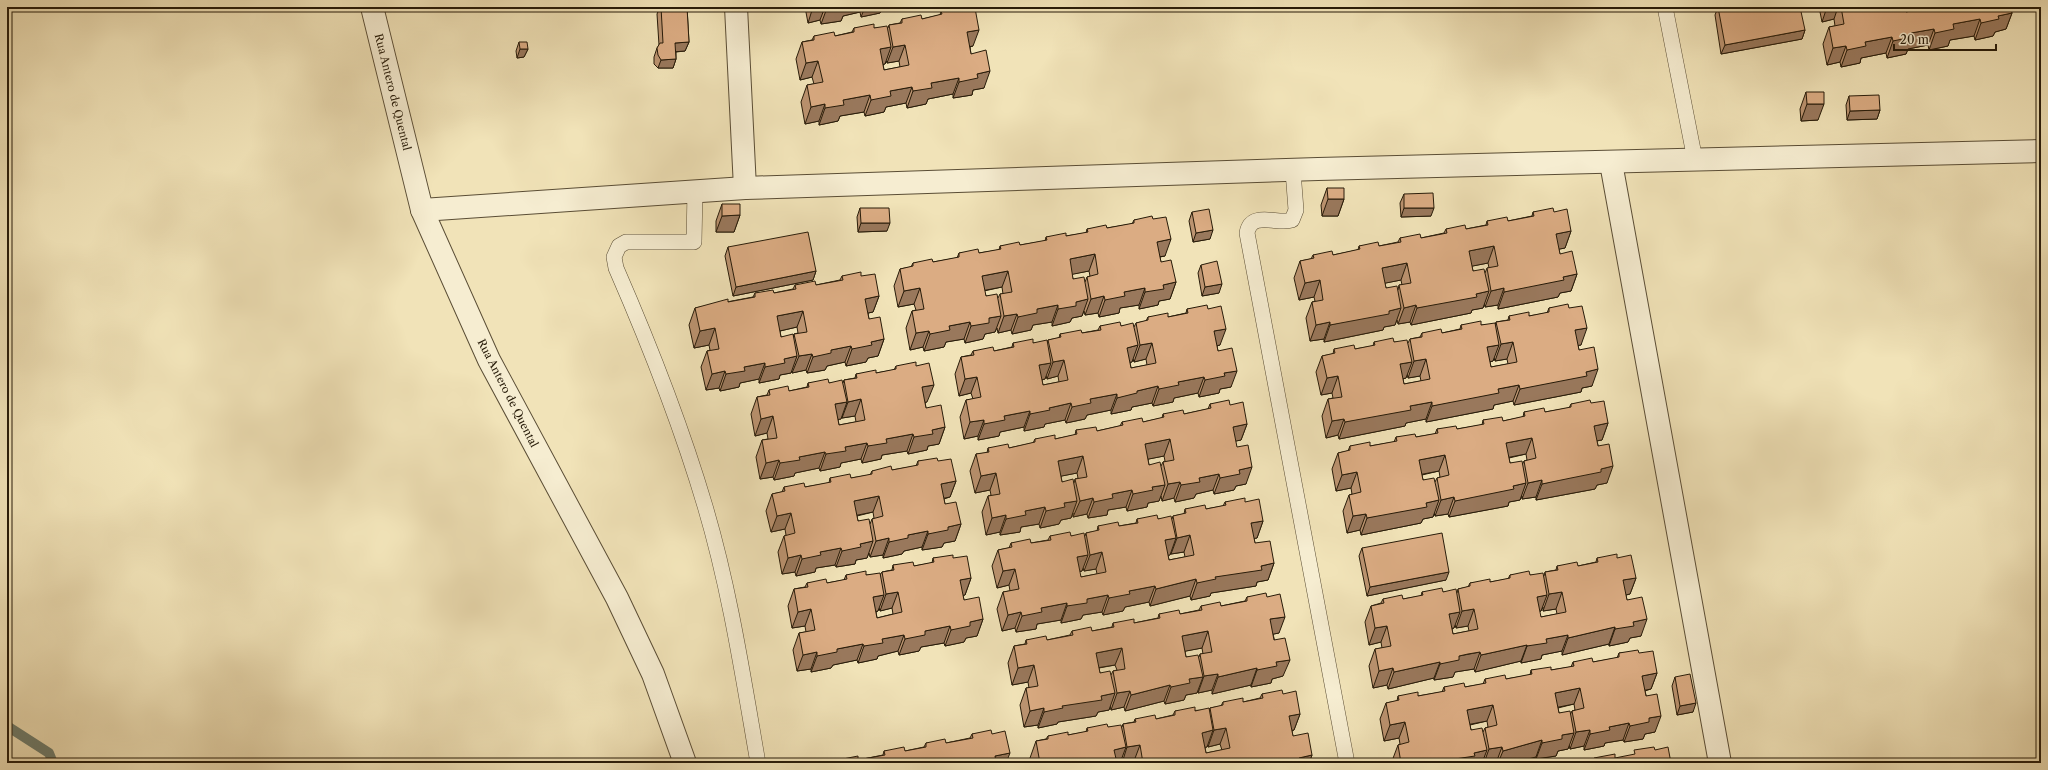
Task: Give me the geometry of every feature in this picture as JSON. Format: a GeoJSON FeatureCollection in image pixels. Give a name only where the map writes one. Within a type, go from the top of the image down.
{"type":"FeatureCollection","features":[{"type":"Feature","properties":{"kind":"street","name":"Rua Antero de Quental"},"geometry":{"type":"LineString","coordinates":[[372,7],[422,210],[489,360],[621,605],[653,674],[685,763]]}},
{"type":"Feature","properties":{"kind":"street"},"geometry":{"type":"LineString","coordinates":[[736,7],[744,188]]}},
{"type":"Feature","properties":{"kind":"street"},"geometry":{"type":"LineString","coordinates":[[422,210],[695,190],[744,188],[1293,171],[2041,151]]}},
{"type":"Feature","properties":{"kind":"street"},"geometry":{"type":"LineString","coordinates":[[1611,162],[1720,763]]}},
{"type":"Feature","properties":{"kind":"lane"},"geometry":{"type":"LineString","coordinates":[[1665,7],[1695,160]]}},
{"type":"Feature","properties":{"kind":"lane"},"geometry":{"type":"LineString","coordinates":[[1293,171],[1296,210],[1292,220],[1286,222],[1263,220],[1254,221],[1248,226],[1248,233],[1347,763]]}},
{"type":"Feature","properties":{"kind":"lane"},"geometry":{"type":"LineString","coordinates":[[695,190],[694,242],[626,242],[619,246],[614,258],[616,268],[675,413],[705,506],[733,619],[758,763]]}},
{"type":"Feature","properties":{"kind":"building"},"geometry":{"type":"Polygon","coordinates":[[[661,7],[687,7],[689,42],[675,43],[676,59],[661,60],[658,55],[657,48],[660,43],[663,43],[661,7]]]}},
{"type":"Feature","properties":{"kind":"building"},"geometry":{"type":"Polygon","coordinates":[[[961,7],[962,11],[975,8],[979,30],[967,32],[971,54],[986,50],[990,71],[977,74],[978,78],[959,82],[959,78],[931,83],[932,88],[913,91],[912,87],[890,91],[891,96],[871,100],[870,95],[843,100],[844,105],[825,108],[825,104],[811,107],[807,85],[823,82],[818,61],[806,63],[802,42],[814,40],[814,36],[834,32],[835,36],[854,32],[854,28],[874,24],[874,28],[887,26],[891,47],[880,49],[884,70],[909,65],[905,45],[893,47],[889,25],[902,23],[902,19],[921,15],[922,19],[942,14],[941,11],[961,7]]]}},
{"type":"Feature","properties":{"kind":"building"},"geometry":{"type":"Polygon","coordinates":[[[1718,7],[1800,7],[1805,30],[1725,45],[1718,7]]]}},
{"type":"Feature","properties":{"kind":"building"},"geometry":{"type":"Polygon","coordinates":[[[1841,7],[1905,7],[1906,12],[1930,7],[2010,7],[2012,13],[1998,16],[1999,19],[1981,23],[1980,19],[1953,24],[1954,29],[1935,33],[1934,29],[1911,33],[1912,37],[1893,41],[1892,37],[1865,42],[1866,46],[1847,50],[1846,46],[1833,48],[1829,27],[1844,24],[1841,7]]]}},
{"type":"Feature","properties":{"kind":"building"},"geometry":{"type":"Polygon","coordinates":[[[519,42],[527,42],[528,49],[520,49],[519,42]]]}},
{"type":"Feature","properties":{"kind":"building"},"geometry":{"type":"Polygon","coordinates":[[[1806,92],[1824,92],[1824,104],[1807,104],[1806,92]]]}},
{"type":"Feature","properties":{"kind":"building"},"geometry":{"type":"Polygon","coordinates":[[[1879,95],[1880,110],[1850,111],[1849,96],[1879,95]]]}},
{"type":"Feature","properties":{"kind":"building"},"geometry":{"type":"Polygon","coordinates":[[[1327,188],[1344,188],[1344,199],[1328,199],[1327,188]]]}},
{"type":"Feature","properties":{"kind":"building"},"geometry":{"type":"Polygon","coordinates":[[[1433,193],[1434,208],[1404,208],[1404,194],[1433,193]]]}},
{"type":"Feature","properties":{"kind":"building"},"geometry":{"type":"Polygon","coordinates":[[[722,204],[740,204],[740,215],[722,216],[722,204]]]}},
{"type":"Feature","properties":{"kind":"building"},"geometry":{"type":"Polygon","coordinates":[[[860,208],[889,208],[890,223],[861,223],[860,208]]]}},
{"type":"Feature","properties":{"kind":"building"},"geometry":{"type":"Polygon","coordinates":[[[1553,208],[1554,212],[1567,209],[1571,231],[1556,234],[1560,254],[1572,251],[1577,274],[1563,277],[1564,280],[1504,292],[1504,288],[1491,291],[1487,268],[1498,266],[1494,246],[1469,251],[1473,271],[1484,269],[1489,291],[1476,294],[1477,297],[1417,308],[1416,305],[1404,308],[1399,285],[1411,283],[1407,263],[1382,268],[1386,288],[1397,286],[1401,308],[1389,311],[1389,314],[1330,325],[1330,322],[1316,325],[1312,302],[1323,300],[1320,280],[1305,283],[1300,261],[1314,258],[1313,255],[1332,251],[1333,255],[1360,249],[1359,246],[1378,242],[1379,246],[1401,242],[1400,238],[1420,234],[1421,238],[1447,233],[1446,229],[1465,225],[1466,229],[1488,225],[1487,221],[1507,217],[1508,221],[1534,216],[1533,212],[1553,208]]]}},
{"type":"Feature","properties":{"kind":"building"},"geometry":{"type":"Polygon","coordinates":[[[1209,209],[1213,230],[1196,233],[1192,212],[1209,209]]]}},
{"type":"Feature","properties":{"kind":"building"},"geometry":{"type":"Polygon","coordinates":[[[1152,216],[1153,219],[1166,217],[1171,239],[1157,242],[1161,262],[1171,260],[1176,282],[1163,285],[1164,289],[1145,292],[1145,288],[1124,292],[1125,296],[1105,300],[1104,296],[1091,299],[1087,277],[1098,274],[1095,254],[1070,259],[1073,279],[1084,277],[1088,299],[1076,302],[1076,306],[1058,309],[1058,305],[1037,309],[1037,313],[1018,317],[1017,314],[1004,316],[1000,294],[1012,292],[1008,271],[982,276],[986,296],[997,294],[1001,316],[989,318],[989,323],[971,326],[970,322],[949,326],[950,330],[930,334],[929,331],[916,333],[912,311],[924,309],[920,288],[904,291],[900,269],[913,266],[913,263],[932,259],[933,262],[959,257],[959,253],[978,249],[979,253],[1001,249],[1000,246],[1019,242],[1020,245],[1047,240],[1046,237],[1066,233],[1066,236],[1088,232],[1087,229],[1106,225],[1107,228],[1134,223],[1134,220],[1152,216]]]}},
{"type":"Feature","properties":{"kind":"building"},"geometry":{"type":"Polygon","coordinates":[[[808,232],[816,271],[736,287],[728,247],[808,232]]]}},
{"type":"Feature","properties":{"kind":"building"},"geometry":{"type":"Polygon","coordinates":[[[1217,261],[1222,284],[1205,287],[1201,265],[1217,261]]]}},
{"type":"Feature","properties":{"kind":"building"},"geometry":{"type":"Polygon","coordinates":[[[861,272],[861,276],[875,274],[879,296],[865,299],[869,319],[880,317],[884,339],[871,342],[872,345],[852,349],[851,346],[831,350],[831,353],[813,357],[812,354],[799,356],[794,334],[807,332],[803,311],[777,316],[781,337],[793,334],[797,356],[784,359],[785,363],[765,367],[765,363],[744,367],[745,371],[726,374],[725,371],[712,374],[707,351],[719,349],[715,328],[700,331],[695,308],[728,299],[728,302],[755,297],[755,293],[773,290],[774,293],[796,289],[795,285],[815,281],[816,285],[843,280],[842,276],[861,272]]]}},
{"type":"Feature","properties":{"kind":"building"},"geometry":{"type":"Polygon","coordinates":[[[1568,304],[1569,308],[1582,306],[1587,328],[1575,330],[1579,350],[1594,347],[1598,369],[1586,372],[1587,376],[1520,389],[1519,385],[1498,389],[1499,393],[1432,406],[1432,402],[1410,406],[1411,410],[1345,422],[1344,419],[1332,421],[1328,399],[1342,397],[1338,376],[1327,378],[1322,356],[1335,353],[1334,349],[1354,345],[1355,349],[1375,345],[1374,342],[1393,338],[1394,342],[1407,340],[1412,362],[1400,364],[1404,384],[1430,379],[1426,359],[1414,361],[1410,339],[1422,337],[1422,333],[1441,329],[1442,333],[1462,329],[1461,325],[1481,321],[1481,325],[1495,323],[1499,345],[1487,347],[1491,367],[1517,362],[1513,342],[1501,344],[1496,322],[1510,320],[1509,316],[1529,312],[1529,316],[1549,312],[1549,308],[1568,304]]]}},
{"type":"Feature","properties":{"kind":"building"},"geometry":{"type":"Polygon","coordinates":[[[1207,305],[1208,309],[1221,306],[1226,329],[1214,331],[1218,351],[1232,348],[1237,371],[1224,373],[1225,376],[1205,380],[1204,377],[1178,382],[1179,385],[1159,389],[1158,386],[1117,398],[1117,394],[1090,399],[1091,403],[1072,407],[1071,403],[1049,408],[1050,410],[1030,414],[1030,411],[1004,416],[1005,420],[984,424],[984,420],[970,422],[966,400],[981,397],[977,377],[965,379],[961,357],[974,355],[973,351],[993,347],[994,351],[1014,347],[1013,343],[1033,339],[1033,343],[1047,340],[1051,363],[1039,365],[1043,385],[1068,380],[1064,360],[1053,362],[1048,340],[1061,337],[1060,334],[1081,330],[1082,333],[1101,330],[1100,326],[1120,322],[1121,326],[1133,323],[1138,345],[1127,348],[1131,368],[1156,363],[1152,343],[1140,345],[1136,323],[1148,320],[1148,317],[1168,313],[1168,317],[1188,313],[1187,309],[1207,305]]]}},
{"type":"Feature","properties":{"kind":"building"},"geometry":{"type":"Polygon","coordinates":[[[916,362],[916,366],[929,363],[934,385],[922,387],[926,408],[941,405],[945,427],[932,430],[933,434],[914,437],[913,434],[886,439],[887,443],[868,446],[867,443],[845,447],[846,451],[826,454],[825,452],[799,457],[800,460],[780,463],[779,460],[766,463],[762,440],[777,438],[773,416],[761,419],[757,397],[770,395],[769,390],[788,386],[789,391],[809,387],[808,383],[828,379],[829,383],[842,380],[847,402],[835,404],[839,425],[865,420],[861,399],[848,402],[844,380],[857,378],[856,374],[876,370],[876,373],[896,369],[896,366],[916,362]]]}},
{"type":"Feature","properties":{"kind":"building"},"geometry":{"type":"Polygon","coordinates":[[[1229,400],[1230,405],[1243,402],[1247,424],[1233,427],[1237,447],[1248,445],[1252,467],[1239,470],[1240,474],[1220,478],[1219,474],[1199,478],[1200,482],[1181,485],[1180,482],[1168,484],[1163,462],[1174,460],[1170,439],[1145,444],[1149,465],[1160,462],[1165,485],[1152,487],[1153,490],[1133,494],[1132,490],[1112,494],[1113,498],[1094,502],[1093,498],[1080,501],[1075,479],[1087,477],[1083,456],[1058,461],[1062,482],[1073,479],[1077,501],[1064,503],[1065,507],[1046,511],[1045,507],[1025,511],[1026,515],[1006,519],[1006,515],[992,518],[988,496],[1000,494],[996,473],[981,476],[976,454],[989,452],[988,448],[1008,444],[1009,448],[1035,442],[1035,439],[1055,435],[1055,439],[1077,434],[1076,430],[1096,427],[1097,431],[1123,425],[1122,422],[1142,418],[1143,422],[1164,417],[1163,414],[1183,410],[1184,414],[1211,408],[1210,404],[1229,400]]]}},
{"type":"Feature","properties":{"kind":"building"},"geometry":{"type":"Polygon","coordinates":[[[1590,400],[1591,403],[1604,401],[1608,423],[1594,426],[1598,446],[1609,444],[1613,466],[1601,469],[1601,472],[1542,484],[1542,480],[1528,483],[1524,461],[1536,458],[1532,438],[1506,443],[1510,463],[1522,461],[1526,483],[1513,486],[1514,489],[1455,501],[1454,497],[1441,500],[1437,478],[1449,475],[1445,455],[1419,460],[1423,480],[1434,478],[1439,500],[1426,503],[1427,507],[1367,518],[1366,514],[1353,516],[1349,495],[1361,492],[1357,472],[1342,475],[1338,453],[1350,450],[1350,446],[1370,442],[1370,446],[1397,441],[1396,437],[1415,434],[1416,437],[1438,433],[1437,429],[1456,426],[1457,429],[1484,424],[1483,420],[1502,417],[1503,421],[1525,416],[1524,412],[1544,408],[1545,412],[1571,407],[1571,404],[1590,400]]]}},
{"type":"Feature","properties":{"kind":"building"},"geometry":{"type":"Polygon","coordinates":[[[937,458],[938,461],[951,459],[956,481],[941,484],[945,504],[956,502],[961,524],[948,527],[948,530],[928,534],[928,531],[908,535],[908,538],[889,542],[889,538],[876,541],[872,519],[883,516],[879,496],[854,501],[858,521],[869,519],[873,541],[860,544],[861,547],[842,551],[841,548],[820,552],[821,555],[802,559],[801,555],[788,558],[784,536],[795,533],[791,513],[777,516],[772,494],[785,491],[784,487],[804,483],[805,487],[831,482],[830,478],[850,474],[851,478],[872,474],[872,471],[891,466],[892,470],[918,465],[918,461],[937,458]]]}},
{"type":"Feature","properties":{"kind":"building"},"geometry":{"type":"Polygon","coordinates":[[[1245,498],[1245,502],[1259,499],[1263,521],[1251,523],[1255,543],[1270,541],[1274,563],[1261,566],[1262,570],[1215,577],[1216,579],[1197,583],[1196,579],[1156,589],[1155,586],[1129,591],[1130,594],[1109,598],[1108,595],[1087,599],[1087,603],[1067,606],[1067,603],[1041,608],[1042,612],[1022,616],[1021,612],[1008,615],[1003,592],[1019,589],[1015,569],[1003,571],[998,550],[1012,547],[1011,543],[1030,539],[1031,543],[1051,540],[1050,536],[1070,532],[1071,536],[1084,533],[1088,555],[1077,557],[1081,577],[1106,572],[1102,552],[1090,555],[1086,533],[1099,530],[1098,526],[1118,522],[1119,526],[1138,523],[1137,519],[1157,515],[1158,519],[1171,516],[1176,538],[1165,540],[1169,560],[1194,555],[1190,535],[1177,538],[1173,516],[1186,513],[1185,509],[1205,505],[1206,509],[1226,505],[1225,502],[1245,498]]]}},
{"type":"Feature","properties":{"kind":"building"},"geometry":{"type":"Polygon","coordinates":[[[1442,533],[1449,572],[1370,587],[1362,548],[1442,533]]]}},
{"type":"Feature","properties":{"kind":"building"},"geometry":{"type":"Polygon","coordinates":[[[1617,554],[1617,558],[1631,555],[1636,578],[1623,580],[1627,600],[1642,597],[1647,619],[1633,622],[1634,626],[1615,629],[1615,627],[1568,638],[1568,635],[1546,639],[1547,643],[1527,645],[1481,655],[1480,652],[1468,654],[1459,656],[1459,660],[1440,664],[1440,662],[1394,672],[1393,668],[1379,671],[1375,649],[1391,646],[1387,626],[1375,628],[1371,606],[1384,603],[1383,599],[1402,595],[1403,599],[1423,595],[1422,592],[1442,588],[1443,592],[1456,589],[1460,612],[1449,614],[1453,634],[1478,629],[1474,609],[1462,611],[1458,589],[1470,586],[1470,583],[1490,579],[1490,582],[1510,578],[1510,575],[1529,571],[1530,575],[1543,573],[1547,595],[1537,597],[1541,617],[1566,612],[1562,592],[1549,594],[1545,572],[1558,570],[1557,566],[1577,562],[1578,566],[1598,562],[1597,558],[1617,554]]]}},
{"type":"Feature","properties":{"kind":"building"},"geometry":{"type":"Polygon","coordinates":[[[953,555],[953,558],[967,556],[971,578],[960,580],[964,600],[979,597],[983,619],[970,622],[970,626],[951,630],[950,626],[925,631],[925,635],[905,639],[904,635],[882,639],[883,643],[864,646],[863,644],[837,649],[837,652],[817,656],[817,652],[803,655],[799,633],[815,630],[811,609],[798,612],[794,589],[808,587],[807,583],[826,579],[827,583],[847,579],[846,575],[866,571],[866,575],[880,573],[884,595],[873,597],[877,618],[902,612],[898,592],[886,594],[882,572],[894,570],[893,565],[913,562],[914,566],[934,562],[933,558],[953,555]]]}},
{"type":"Feature","properties":{"kind":"building"},"geometry":{"type":"Polygon","coordinates":[[[1266,593],[1267,597],[1280,594],[1285,617],[1270,619],[1274,640],[1285,638],[1290,660],[1276,662],[1277,666],[1257,670],[1257,668],[1218,677],[1218,674],[1204,676],[1200,654],[1212,652],[1208,631],[1182,636],[1186,657],[1198,655],[1203,677],[1189,679],[1190,683],[1171,687],[1170,685],[1131,695],[1130,691],[1117,693],[1113,671],[1125,669],[1122,648],[1096,653],[1100,673],[1110,671],[1115,693],[1101,696],[1102,700],[1062,706],[1063,708],[1044,712],[1044,708],[1030,711],[1026,688],[1038,686],[1034,665],[1018,668],[1014,646],[1027,644],[1026,640],[1046,636],[1047,640],[1073,635],[1072,631],[1091,627],[1092,631],[1114,627],[1113,623],[1134,619],[1134,623],[1160,618],[1159,614],[1179,610],[1180,614],[1202,610],[1201,606],[1220,602],[1221,606],[1247,601],[1247,597],[1266,593]]]}},
{"type":"Feature","properties":{"kind":"building"},"geometry":{"type":"Polygon","coordinates":[[[1638,650],[1639,653],[1653,651],[1657,673],[1642,676],[1646,696],[1657,694],[1661,716],[1649,718],[1649,722],[1630,726],[1629,723],[1609,727],[1610,730],[1590,734],[1590,730],[1576,732],[1572,711],[1584,708],[1580,688],[1555,693],[1559,713],[1570,711],[1574,733],[1562,735],[1562,739],[1542,743],[1542,740],[1503,751],[1502,747],[1489,749],[1485,728],[1497,725],[1493,705],[1467,710],[1471,730],[1482,728],[1487,750],[1474,753],[1475,756],[1435,763],[1401,763],[1398,745],[1409,742],[1405,722],[1390,725],[1386,703],[1399,700],[1398,696],[1418,692],[1418,696],[1445,691],[1444,687],[1464,683],[1465,687],[1486,683],[1485,679],[1505,675],[1506,679],[1532,674],[1531,670],[1551,667],[1551,670],[1574,666],[1573,662],[1592,658],[1593,662],[1619,657],[1619,653],[1638,650]]]}},
{"type":"Feature","properties":{"kind":"building"},"geometry":{"type":"Polygon","coordinates":[[[1690,674],[1696,703],[1680,706],[1675,677],[1690,674]]]}},
{"type":"Feature","properties":{"kind":"building"},"geometry":{"type":"Polygon","coordinates":[[[1282,690],[1283,694],[1296,691],[1300,714],[1289,716],[1293,736],[1308,733],[1312,755],[1299,758],[1299,761],[1291,763],[1143,763],[1140,745],[1127,747],[1123,724],[1136,722],[1135,719],[1155,715],[1156,719],[1175,715],[1175,711],[1195,707],[1195,711],[1209,708],[1213,730],[1202,733],[1206,753],[1230,748],[1226,728],[1214,730],[1210,708],[1223,705],[1223,702],[1243,698],[1243,702],[1263,698],[1262,694],[1282,690]]]}},
{"type":"Feature","properties":{"kind":"building"},"geometry":{"type":"Polygon","coordinates":[[[1107,724],[1108,727],[1121,725],[1126,747],[1114,750],[1117,763],[1040,763],[1036,741],[1048,739],[1048,736],[1068,732],[1068,735],[1088,731],[1087,728],[1107,724]]]}},
{"type":"Feature","properties":{"kind":"building"},"geometry":{"type":"Polygon","coordinates":[[[991,730],[992,734],[1005,731],[1010,753],[995,756],[996,763],[839,763],[838,760],[858,756],[858,760],[885,755],[884,751],[904,747],[905,751],[926,747],[926,743],[945,739],[946,743],[973,738],[972,734],[991,730]]]}},
{"type":"Feature","properties":{"kind":"building"},"geometry":{"type":"Polygon","coordinates":[[[1654,747],[1655,750],[1668,747],[1671,763],[1587,763],[1595,761],[1594,758],[1615,754],[1615,758],[1635,754],[1634,750],[1654,747]]]}},
{"type":"Feature","properties":{"kind":"waterway"},"geometry":{"type":"LineString","coordinates":[[7,726],[49,753],[53,763]]}}]}
